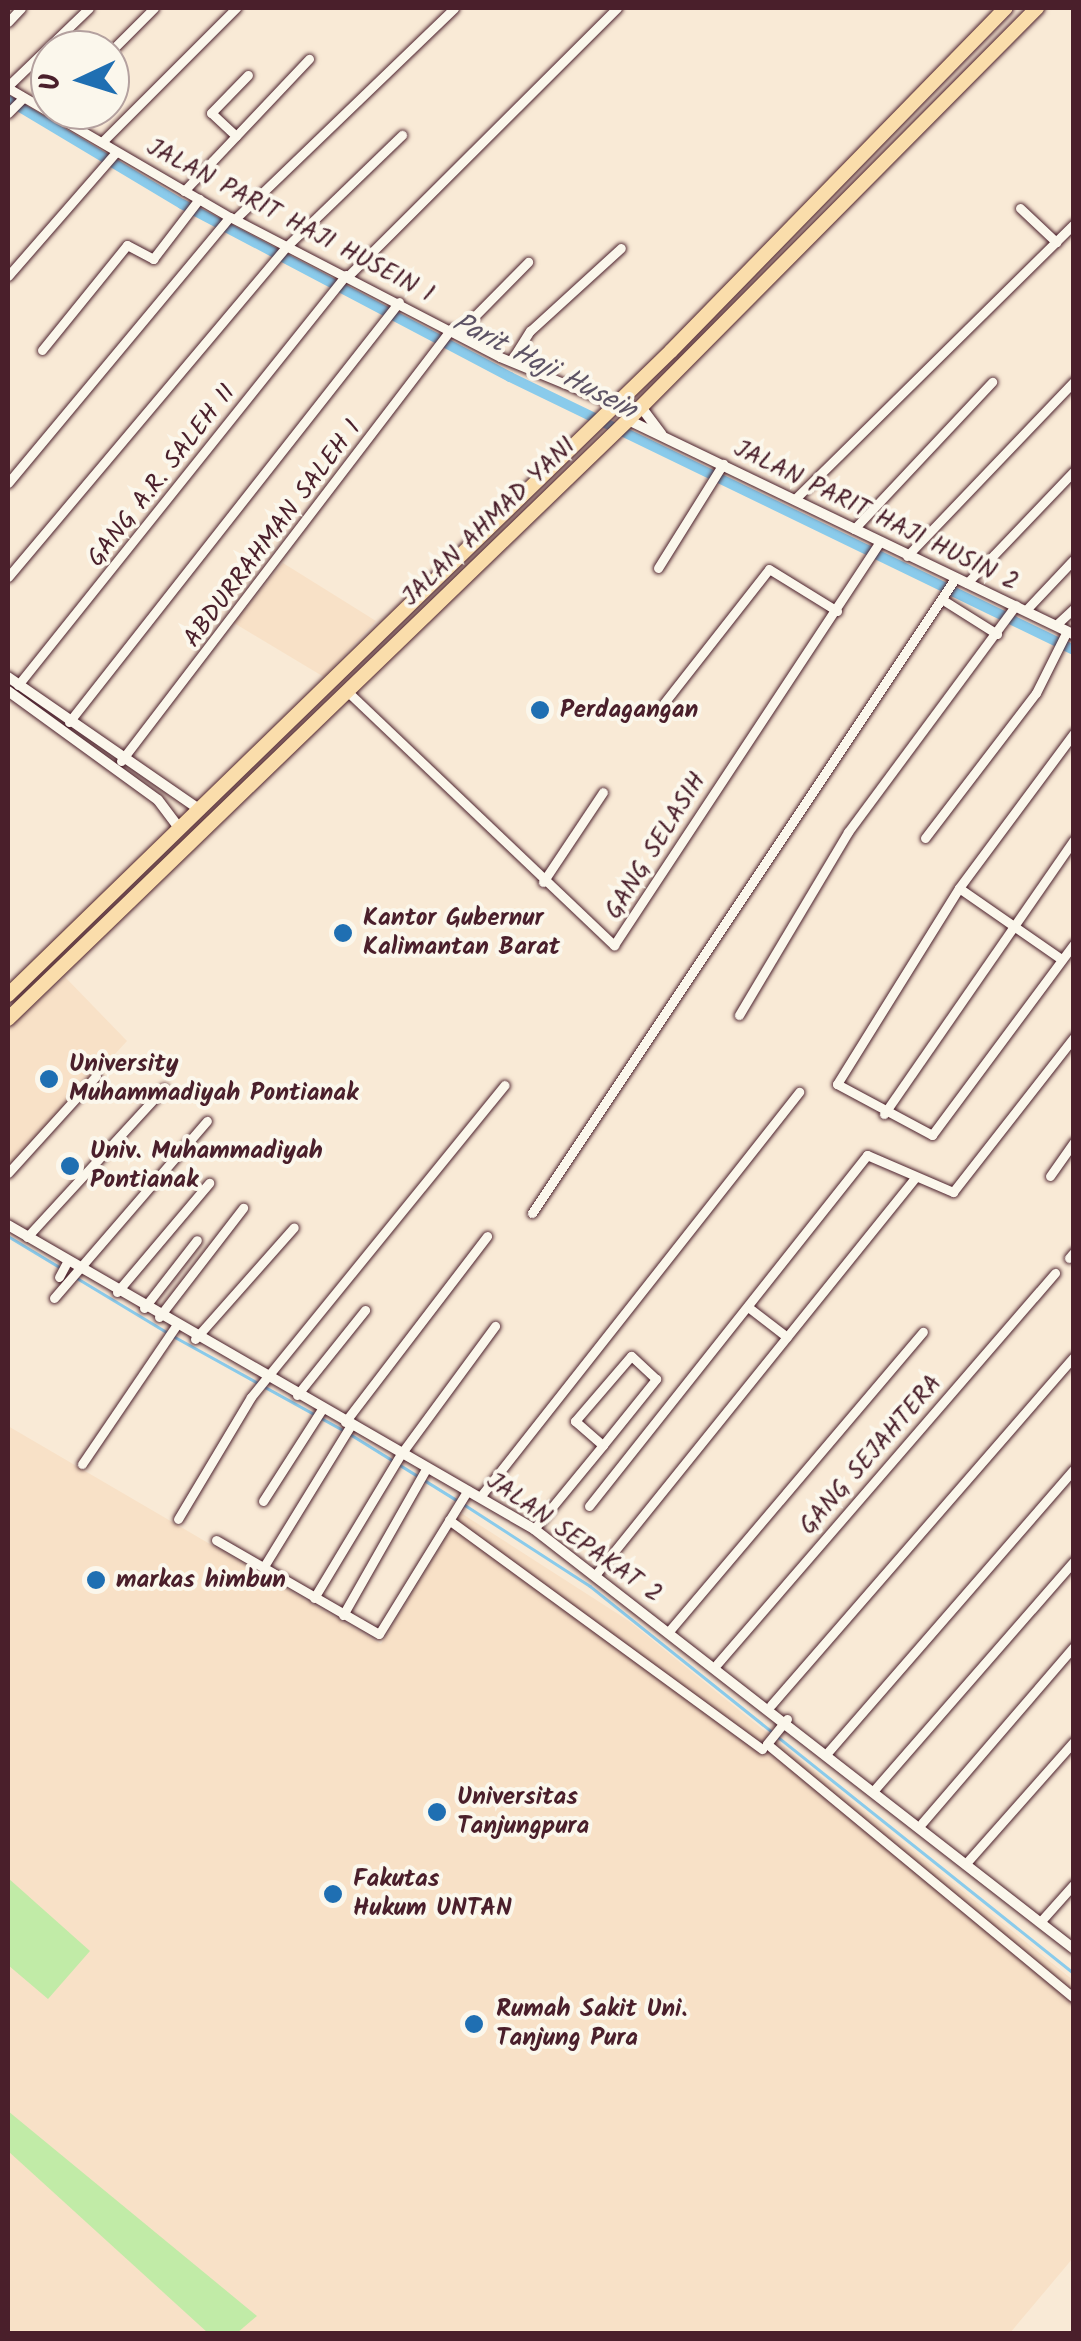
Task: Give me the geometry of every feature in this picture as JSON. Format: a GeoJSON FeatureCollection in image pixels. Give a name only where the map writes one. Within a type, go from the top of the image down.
{"type":"FeatureCollection","features":[{"type":"Feature","properties":{"kind":"highway","name":"JALAN AHMAD YANI"},"geometry":{"type":"LineString","coordinates":[[8,995],[200,810],[385,622],[605,413],[1006,8]]}},
{"type":"Feature","properties":{"kind":"highway","name":"JALAN AHMAD YANI"},"geometry":{"type":"LineString","coordinates":[[8,1019],[622,426],[1037,8]]}},
{"type":"Feature","properties":{"kind":"highway"},"geometry":{"type":"LineString","coordinates":[[854,164],[868,180]]}},
{"type":"Feature","properties":{"kind":"highway"},"geometry":{"type":"LineString","coordinates":[[385,622],[400,638]]}},
{"type":"Feature","properties":{"kind":"street"},"geometry":{"type":"LineString","coordinates":[[8,22],[21,8]]}},
{"type":"Feature","properties":{"kind":"street"},"geometry":{"type":"LineString","coordinates":[[8,87],[89,8]]}},
{"type":"Feature","properties":{"kind":"street"},"geometry":{"type":"LineString","coordinates":[[130,32],[154,8]]}},
{"type":"Feature","properties":{"kind":"street"},"geometry":{"type":"LineString","coordinates":[[102,142],[236,8]]}},
{"type":"Feature","properties":{"kind":"street"},"geometry":{"type":"LineString","coordinates":[[8,484],[231,219],[454,8]]}},
{"type":"Feature","properties":{"kind":"street","name":"GANG A.R. SALEH II"},"geometry":{"type":"LineString","coordinates":[[13,688],[345,277],[617,8]]}},
{"type":"Feature","properties":{"kind":"street"},"geometry":{"type":"LineString","coordinates":[[184,191],[309,59]]}},
{"type":"Feature","properties":{"kind":"street"},"geometry":{"type":"LineString","coordinates":[[236,136],[211,113],[248,75]]}},
{"type":"Feature","properties":{"kind":"street","name":"JALAN PARIT HAJI HUSEIN 1"},"geometry":{"type":"LineString","coordinates":[[8,87],[20,100],[30,104]]}},
{"type":"Feature","properties":{"kind":"street"},"geometry":{"type":"LineString","coordinates":[[8,113],[20,100]]}},
{"type":"Feature","properties":{"kind":"street","name":"JALAN PARIT HAJI HUSEIN 1"},"geometry":{"type":"LineString","coordinates":[[82,130],[114,154],[345,277],[394,308],[512,361],[605,413]]}},
{"type":"Feature","properties":{"kind":"street"},"geometry":{"type":"LineString","coordinates":[[8,577],[285,248],[402,134]]}},
{"type":"Feature","properties":{"kind":"street"},"geometry":{"type":"LineString","coordinates":[[8,276],[114,154]]}},
{"type":"Feature","properties":{"kind":"street"},"geometry":{"type":"LineString","coordinates":[[42,350],[128,245],[154,258],[197,201]]}},
{"type":"Feature","properties":{"kind":"street"},"geometry":{"type":"LineString","coordinates":[[1020,208],[1056,242]]}},
{"type":"Feature","properties":{"kind":"street"},"geometry":{"type":"LineString","coordinates":[[795,499],[1074,224]]}},
{"type":"Feature","properties":{"kind":"street"},"geometry":{"type":"LineString","coordinates":[[512,361],[530,331],[621,248]]}},
{"type":"Feature","properties":{"kind":"street","name":"ABDURRAHMAN SALEH 1"},"geometry":{"type":"LineString","coordinates":[[121,760],[452,332],[528,262]]}},
{"type":"Feature","properties":{"kind":"street"},"geometry":{"type":"LineString","coordinates":[[69,722],[394,308]]}},
{"type":"Feature","properties":{"kind":"street"},"geometry":{"type":"LineString","coordinates":[[907,556],[1074,380]]}},
{"type":"Feature","properties":{"kind":"street"},"geometry":{"type":"LineString","coordinates":[[854,530],[992,382]]}},
{"type":"Feature","properties":{"kind":"street"},"geometry":{"type":"LineString","coordinates":[[641,406],[661,434]]}},
{"type":"Feature","properties":{"kind":"street","name":"JALAN PARIT HAJI HUSIN 2"},"geometry":{"type":"LineString","coordinates":[[622,426],[661,434],[795,499],[879,546],[1065,632]]}},
{"type":"Feature","properties":{"kind":"street"},"geometry":{"type":"LineString","coordinates":[[658,568],[722,464]]}},
{"type":"Feature","properties":{"kind":"street"},"geometry":{"type":"LineString","coordinates":[[532,1213],[945,598],[1074,471]]}},
{"type":"Feature","properties":{"kind":"street","name":"GANG SELASIH"},"geometry":{"type":"LineString","coordinates":[[347,691],[543,882],[618,944],[879,546]]}},
{"type":"Feature","properties":{"kind":"street"},"geometry":{"type":"LineString","coordinates":[[740,1015],[848,832],[1015,612],[1074,559]]}},
{"type":"Feature","properties":{"kind":"street"},"geometry":{"type":"LineString","coordinates":[[664,703],[769,570],[837,611]]}},
{"type":"Feature","properties":{"kind":"street"},"geometry":{"type":"LineString","coordinates":[[945,598],[997,634]]}},
{"type":"Feature","properties":{"kind":"street"},"geometry":{"type":"LineString","coordinates":[[925,838],[1057,652],[1074,608]]}},
{"type":"Feature","properties":{"kind":"street"},"geometry":{"type":"LineString","coordinates":[[8,677],[13,688],[128,772],[200,810]]}},
{"type":"Feature","properties":{"kind":"street"},"geometry":{"type":"LineString","coordinates":[[13,688],[121,760],[180,829]]}},
{"type":"Feature","properties":{"kind":"street"},"geometry":{"type":"LineString","coordinates":[[1074,733],[959,888],[836,1076],[884,1114],[932,1135],[1074,944]]}},
{"type":"Feature","properties":{"kind":"street"},"geometry":{"type":"LineString","coordinates":[[543,882],[603,792]]}},
{"type":"Feature","properties":{"kind":"street"},"geometry":{"type":"LineString","coordinates":[[884,1114],[1011,924],[1074,840]]}},
{"type":"Feature","properties":{"kind":"street"},"geometry":{"type":"LineString","coordinates":[[959,888],[1062,959]]}},
{"type":"Feature","properties":{"kind":"street"},"geometry":{"type":"LineString","coordinates":[[589,1506],[867,1156],[914,1179],[956,1189],[1074,1038]]}},
{"type":"Feature","properties":{"kind":"street"},"geometry":{"type":"LineString","coordinates":[[8,1173],[96,1076]]}},
{"type":"Feature","properties":{"kind":"street"},"geometry":{"type":"LineString","coordinates":[[178,1519],[264,1387],[505,1085]]}},
{"type":"Feature","properties":{"kind":"street"},"geometry":{"type":"LineString","coordinates":[[28,1238],[164,1088]]}},
{"type":"Feature","properties":{"kind":"street"},"geometry":{"type":"LineString","coordinates":[[480,1497],[799,1092]]}},
{"type":"Feature","properties":{"kind":"street"},"geometry":{"type":"LineString","coordinates":[[54,1298],[66,1271],[208,1121]]}},
{"type":"Feature","properties":{"kind":"street"},"geometry":{"type":"LineString","coordinates":[[1050,1176],[1074,1142]]}},
{"type":"Feature","properties":{"kind":"street"},"geometry":{"type":"LineString","coordinates":[[596,1574],[914,1179]]}},
{"type":"Feature","properties":{"kind":"street"},"geometry":{"type":"LineString","coordinates":[[117,1292],[209,1183]]}},
{"type":"Feature","properties":{"kind":"street"},"geometry":{"type":"LineString","coordinates":[[159,1317],[243,1208]]}},
{"type":"Feature","properties":{"kind":"street"},"geometry":{"type":"LineString","coordinates":[[195,1339],[294,1227]]}},
{"type":"Feature","properties":{"kind":"street","name":"JALAN SEPAKAT 2"},"geometry":{"type":"LineString","coordinates":[[9,1228],[28,1238],[66,1271],[117,1292],[264,1387],[297,1395],[319,1414],[400,1456],[425,1476],[463,1497],[480,1497],[534,1529],[717,1664],[771,1706],[784,1723],[922,1823],[1074,1949]]}},
{"type":"Feature","properties":{"kind":"street"},"geometry":{"type":"LineString","coordinates":[[262,1568],[347,1429],[487,1236]]}},
{"type":"Feature","properties":{"kind":"street"},"geometry":{"type":"LineString","coordinates":[[144,1308],[197,1240]]}},
{"type":"Feature","properties":{"kind":"street","name":"GANG SEJAHTERA"},"geometry":{"type":"LineString","coordinates":[[717,1664],[1055,1273]]}},
{"type":"Feature","properties":{"kind":"street"},"geometry":{"type":"LineString","coordinates":[[748,1306],[787,1337]]}},
{"type":"Feature","properties":{"kind":"street"},"geometry":{"type":"LineString","coordinates":[[297,1395],[365,1310]]}},
{"type":"Feature","properties":{"kind":"street"},"geometry":{"type":"LineString","coordinates":[[314,1598],[400,1456],[495,1326]]}},
{"type":"Feature","properties":{"kind":"street"},"geometry":{"type":"LineString","coordinates":[[82,1464],[174,1328]]}},
{"type":"Feature","properties":{"kind":"street"},"geometry":{"type":"LineString","coordinates":[[670,1630],[923,1332]]}},
{"type":"Feature","properties":{"kind":"street"},"geometry":{"type":"LineString","coordinates":[[534,1529],[603,1445],[656,1379],[630,1356],[575,1421],[603,1445]]}},
{"type":"Feature","properties":{"kind":"street"},"geometry":{"type":"LineString","coordinates":[[771,1706],[1074,1356]]}},
{"type":"Feature","properties":{"kind":"street"},"geometry":{"type":"LineString","coordinates":[[263,1501],[319,1414]]}},
{"type":"Feature","properties":{"kind":"street"},"geometry":{"type":"LineString","coordinates":[[828,1752],[1074,1470]]}},
{"type":"Feature","properties":{"kind":"street"},"geometry":{"type":"LineString","coordinates":[[343,1615],[425,1476]]}},
{"type":"Feature","properties":{"kind":"street"},"geometry":{"type":"LineString","coordinates":[[216,1540],[379,1634],[463,1497]]}},
{"type":"Feature","properties":{"kind":"street"},"geometry":{"type":"LineString","coordinates":[[450,1520],[766,1745],[1074,1998]]}},
{"type":"Feature","properties":{"kind":"street"},"geometry":{"type":"LineString","coordinates":[[876,1789],[1074,1561]]}},
{"type":"Feature","properties":{"kind":"street"},"geometry":{"type":"LineString","coordinates":[[922,1823],[1074,1646]]}},
{"type":"Feature","properties":{"kind":"street"},"geometry":{"type":"LineString","coordinates":[[766,1745],[784,1723]]}},
{"type":"Feature","properties":{"kind":"street"},"geometry":{"type":"LineString","coordinates":[[968,1860],[1074,1740]]}},
{"type":"Feature","properties":{"kind":"street"},"geometry":{"type":"LineString","coordinates":[[1041,1921],[1074,1884]]}},
{"type":"Feature","properties":{"kind":"shaded area"},"geometry":{"type":"Polygon","coordinates":[[[283,563],[376,621],[324,677],[234,623],[283,563]]]}},
{"type":"Feature","properties":{"kind":"shaded area","name":"University Muhammadiyah Pontianak"},"geometry":{"type":"Polygon","coordinates":[[[65,977],[127,1041],[8,1170],[8,1029],[65,977]]]}},
{"type":"Feature","properties":{"kind":"shaded area","name":"Universitas Tanjungpura"},"geometry":{"type":"Polygon","coordinates":[[[8,1426],[381,1644],[461,1513],[629,1621],[1073,1980],[1073,2258],[1010,2333],[8,2333],[8,1426]]]}},
{"type":"Feature","properties":{"kind":"green space"},"geometry":{"type":"Polygon","coordinates":[[[8,1878],[90,1951],[48,1999],[8,1965],[8,1878]]]}},
{"type":"Feature","properties":{"kind":"green space"},"geometry":{"type":"Polygon","coordinates":[[[8,2111],[257,2316],[237,2333],[208,2333],[8,2151],[8,2111]]]}},
{"type":"Feature","properties":{"kind":"waterway","name":"Parit Haji Husein"},"geometry":{"type":"LineString","coordinates":[[8,100],[182,204],[510,377],[1074,650]]}},
{"type":"Feature","properties":{"kind":"waterway"},"geometry":{"type":"LineString","coordinates":[[8,1236],[61,1268]]}},
{"type":"Feature","properties":{"kind":"waterway"},"geometry":{"type":"LineString","coordinates":[[77,1278],[168,1333]]}},
{"type":"Feature","properties":{"kind":"waterway"},"geometry":{"type":"LineString","coordinates":[[175,1337],[343,1430]]}},
{"type":"Feature","properties":{"kind":"waterway"},"geometry":{"type":"LineString","coordinates":[[350,1434],[458,1501]]}},
{"type":"Feature","properties":{"kind":"waterway"},"geometry":{"type":"LineString","coordinates":[[465,1505],[590,1586],[772,1732]]}},
{"type":"Feature","properties":{"kind":"waterway"},"geometry":{"type":"LineString","coordinates":[[778,1737],[1074,1973]]}},
{"type":"Feature","properties":{"kind":"place","name":"Perdagangan"},"geometry":{"type":"Point","coordinates":[540,710]}},
{"type":"Feature","properties":{"kind":"place","name":"Kantor Gubernur Kalimantan Barat"},"geometry":{"type":"Point","coordinates":[343,933]}},
{"type":"Feature","properties":{"kind":"place","name":"University Muhammadiyah Pontianak"},"geometry":{"type":"Point","coordinates":[49,1079]}},
{"type":"Feature","properties":{"kind":"place","name":"Univ. Muhammadiyah Pontianak"},"geometry":{"type":"Point","coordinates":[70,1166]}},
{"type":"Feature","properties":{"kind":"place","name":"markas himbun"},"geometry":{"type":"Point","coordinates":[96,1580]}},
{"type":"Feature","properties":{"kind":"place","name":"Universitas Tanjungpura"},"geometry":{"type":"Point","coordinates":[437,1812]}},
{"type":"Feature","properties":{"kind":"place","name":"Fakutas Hukum UNTAN"},"geometry":{"type":"Point","coordinates":[333,1894]}},
{"type":"Feature","properties":{"kind":"place","name":"Rumah Sakit Uni. Tanjung Pura"},"geometry":{"type":"Point","coordinates":[474,2024]}}]}
